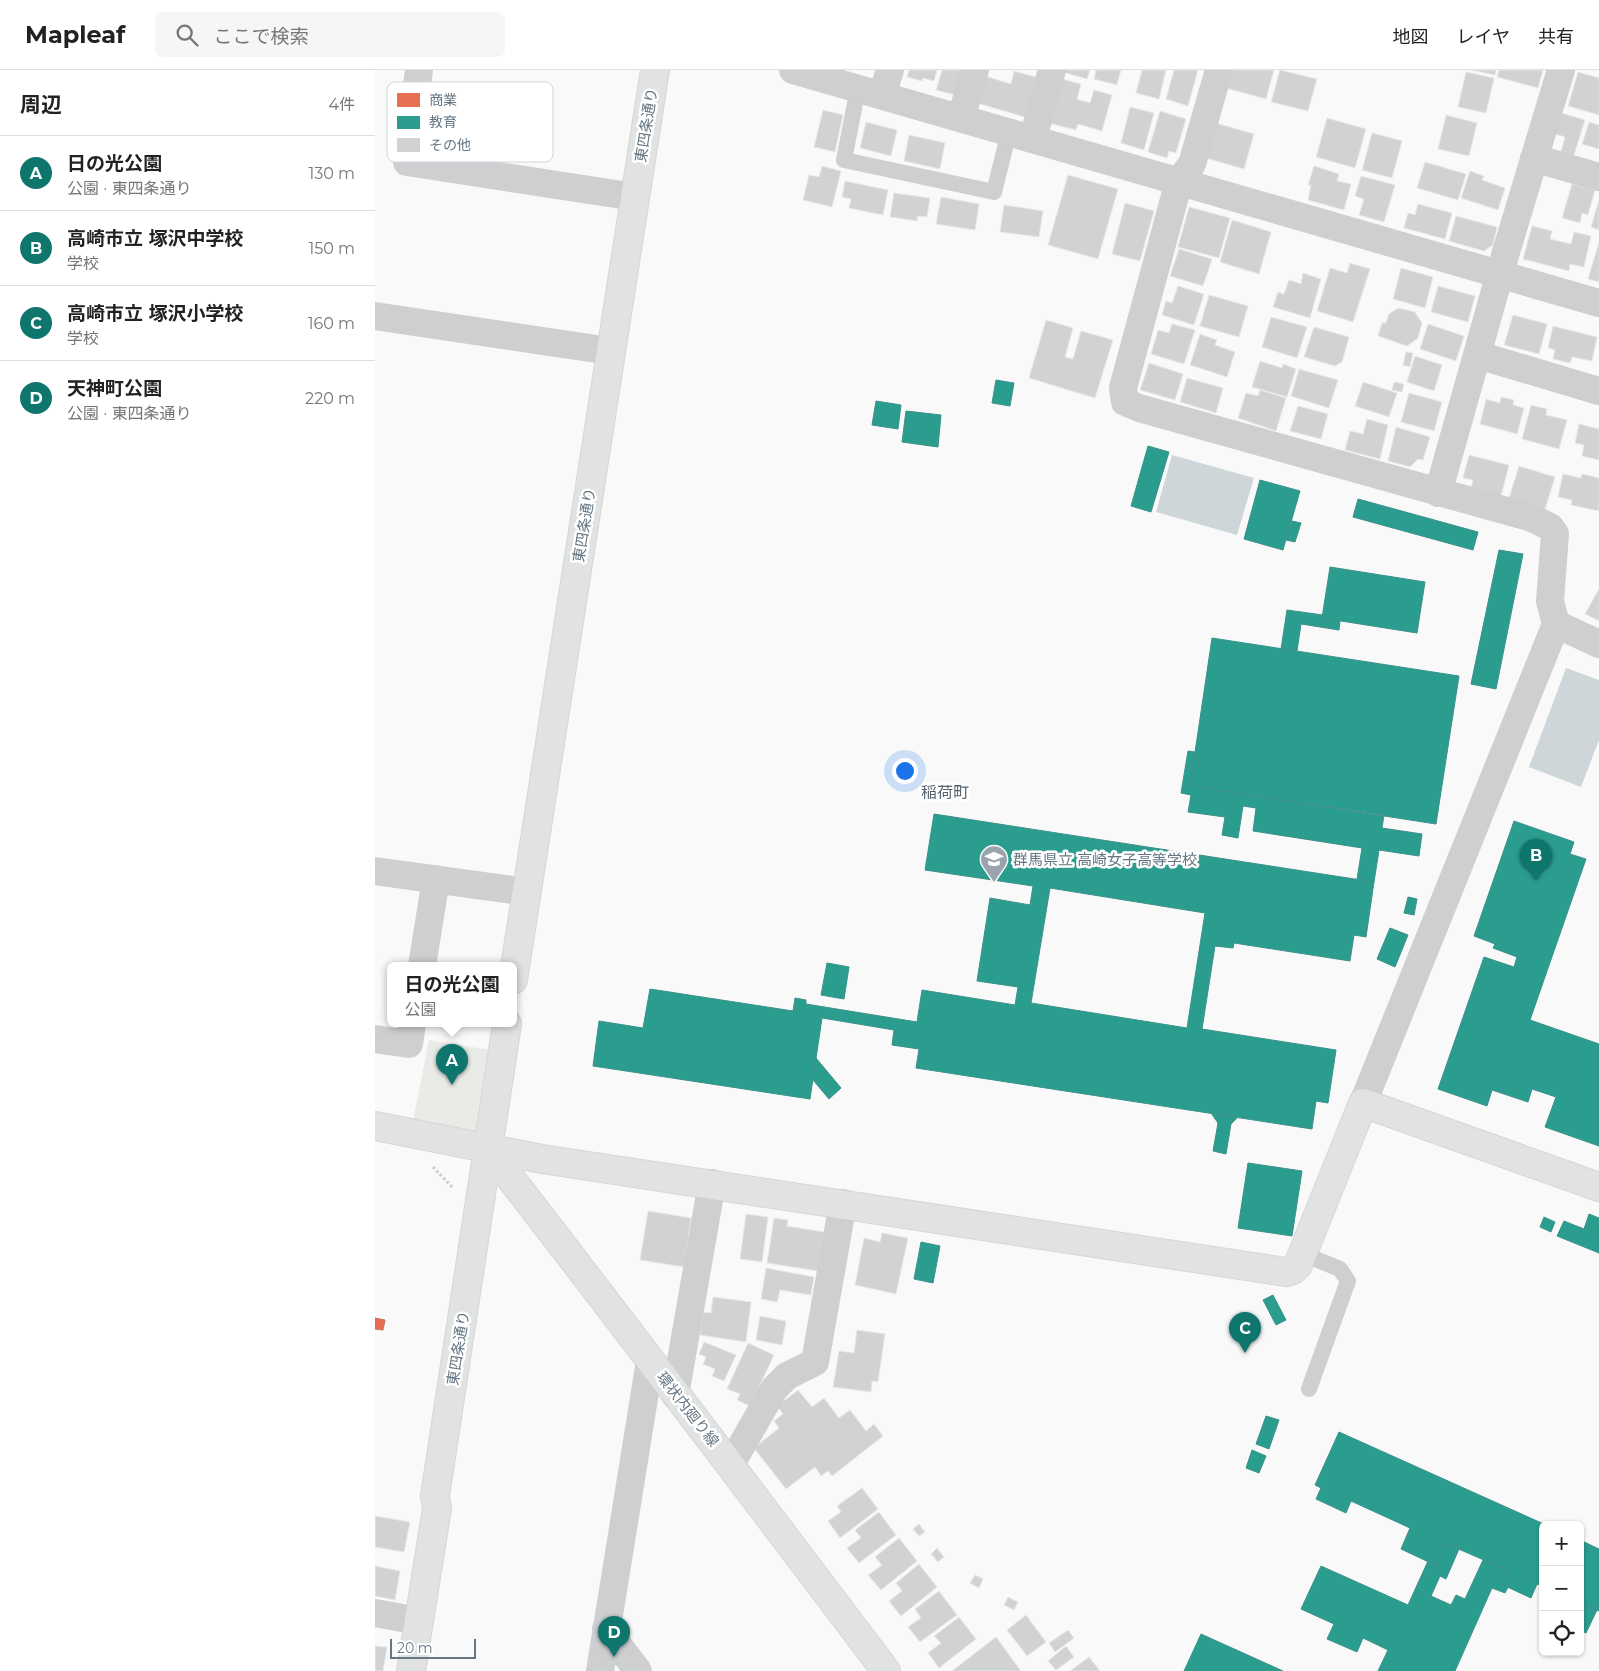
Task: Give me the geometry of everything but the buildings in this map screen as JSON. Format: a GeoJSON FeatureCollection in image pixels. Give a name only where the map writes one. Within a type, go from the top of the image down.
{"type":"FeatureCollection","features":[{"type":"Feature","properties":{"kind":"street","name":"東四条通り"},"geometry":{"type":"LineString","coordinates":[[516,962],[655,70]]}},
{"type":"Feature","properties":{"kind":"street"},"geometry":{"type":"LineString","coordinates":[[793,70],[877,84],[961,118],[1599,303]]}},
{"type":"Feature","properties":{"kind":"street"},"geometry":{"type":"LineString","coordinates":[[961,118],[975,70]]}},
{"type":"Feature","properties":{"kind":"street"},"geometry":{"type":"LineString","coordinates":[[1021,135],[1052,70]]}},
{"type":"Feature","properties":{"kind":"street"},"geometry":{"type":"LineString","coordinates":[[375,1126],[543,1159],[713,1183],[1285,1272],[1293,1270],[1298,1265],[1556,624],[1551,601],[1556,545],[1555,534],[1550,527],[1532,518],[1139,408],[1125,402],[1123,388],[1179,181],[1192,164],[1219,70]]}},
{"type":"Feature","properties":{"kind":"street"},"geometry":{"type":"LineString","coordinates":[[1438,493],[1561,70]]}},
{"type":"Feature","properties":{"kind":"street"},"geometry":{"type":"LineString","coordinates":[[1534,158],[1599,177]]}},
{"type":"Feature","properties":{"kind":"street"},"geometry":{"type":"LineString","coordinates":[[407,162],[635,197]]}},
{"type":"Feature","properties":{"kind":"street"},"geometry":{"type":"LineString","coordinates":[[375,316],[610,351]]}},
{"type":"Feature","properties":{"kind":"street"},"geometry":{"type":"LineString","coordinates":[[1478,355],[1599,391]]}},
{"type":"Feature","properties":{"kind":"street"},"geometry":{"type":"LineString","coordinates":[[1556,624],[1599,644]]}},
{"type":"Feature","properties":{"kind":"street"},"geometry":{"type":"LineString","coordinates":[[375,871],[527,892]]}},
{"type":"Feature","properties":{"kind":"street"},"geometry":{"type":"LineString","coordinates":[[423,962],[436,879]]}},
{"type":"Feature","properties":{"kind":"street"},"geometry":{"type":"LineString","coordinates":[[375,1039],[409,1044],[412,1027]]}},
{"type":"Feature","properties":{"kind":"street","name":"東四条通り"},"geometry":{"type":"LineString","coordinates":[[411,1671],[437,1508],[435,1496],[507,1027]]}},
{"type":"Feature","properties":{"kind":"street"},"geometry":{"type":"LineString","coordinates":[[1363,1103],[1599,1187]]}},
{"type":"Feature","properties":{"kind":"street","name":"環状内廻り線"},"geometry":{"type":"LineString","coordinates":[[487,1148],[675,1395],[731,1464],[879,1669]]}},
{"type":"Feature","properties":{"kind":"street"},"geometry":{"type":"LineString","coordinates":[[675,1395],[713,1183]]}},
{"type":"Feature","properties":{"kind":"street"},"geometry":{"type":"LineString","coordinates":[[731,1464],[774,1389],[787,1376],[815,1362],[843,1203]]}},
{"type":"Feature","properties":{"kind":"street"},"geometry":{"type":"LineString","coordinates":[[599,1671],[650,1361]]}},
{"type":"Feature","properties":{"kind":"street"},"geometry":{"type":"LineString","coordinates":[[375,1613],[419,1621]]}},
{"type":"Feature","properties":{"kind":"street"},"geometry":{"type":"LineString","coordinates":[[606,1629],[638,1671]]}},
{"type":"Feature","properties":{"kind":"lane"},"geometry":{"type":"LineString","coordinates":[[877,84],[844,160],[994,192],[1021,135]]}},
{"type":"Feature","properties":{"kind":"lane"},"geometry":{"type":"LineString","coordinates":[[1303,1254],[1340,1269],[1347,1281],[1309,1389]]}},
{"type":"Feature","properties":{"kind":"shaded area"},"geometry":{"type":"Polygon","coordinates":[[[1172,455],[1254,478],[1237,535],[1156,512],[1172,455]]]}},
{"type":"Feature","properties":{"kind":"shaded area"},"geometry":{"type":"Polygon","coordinates":[[[1566,668],[1599,680],[1599,740],[1581,787],[1529,767],[1566,668]]]}},
{"type":"Feature","properties":{"kind":"shaded area"},"geometry":{"type":"Polygon","coordinates":[[[429,1040],[490,1050],[477,1134],[413,1121],[429,1040]]]}},
{"type":"Feature","properties":{"kind":"place","name":"高崎市立 塚沢中学校"},"geometry":{"type":"Point","coordinates":[1536,880]}},
{"type":"Feature","properties":{"kind":"place","name":"群馬県立 高崎女子高等学校"},"geometry":{"type":"Point","coordinates":[994,883]}},
{"type":"Feature","properties":{"kind":"place","name":"日の光公園"},"geometry":{"type":"Point","coordinates":[452,1085]}},
{"type":"Feature","properties":{"kind":"place","name":"高崎市立 塚沢小学校"},"geometry":{"type":"Point","coordinates":[1245,1353]}},
{"type":"Feature","properties":{"kind":"place","name":"天神町公園"},"geometry":{"type":"Point","coordinates":[614,1657]}},
{"type":"Feature","properties":{"kind":"district","name":"稲荷町"},"geometry":{"type":"Point","coordinates":[945,792]}}]}
